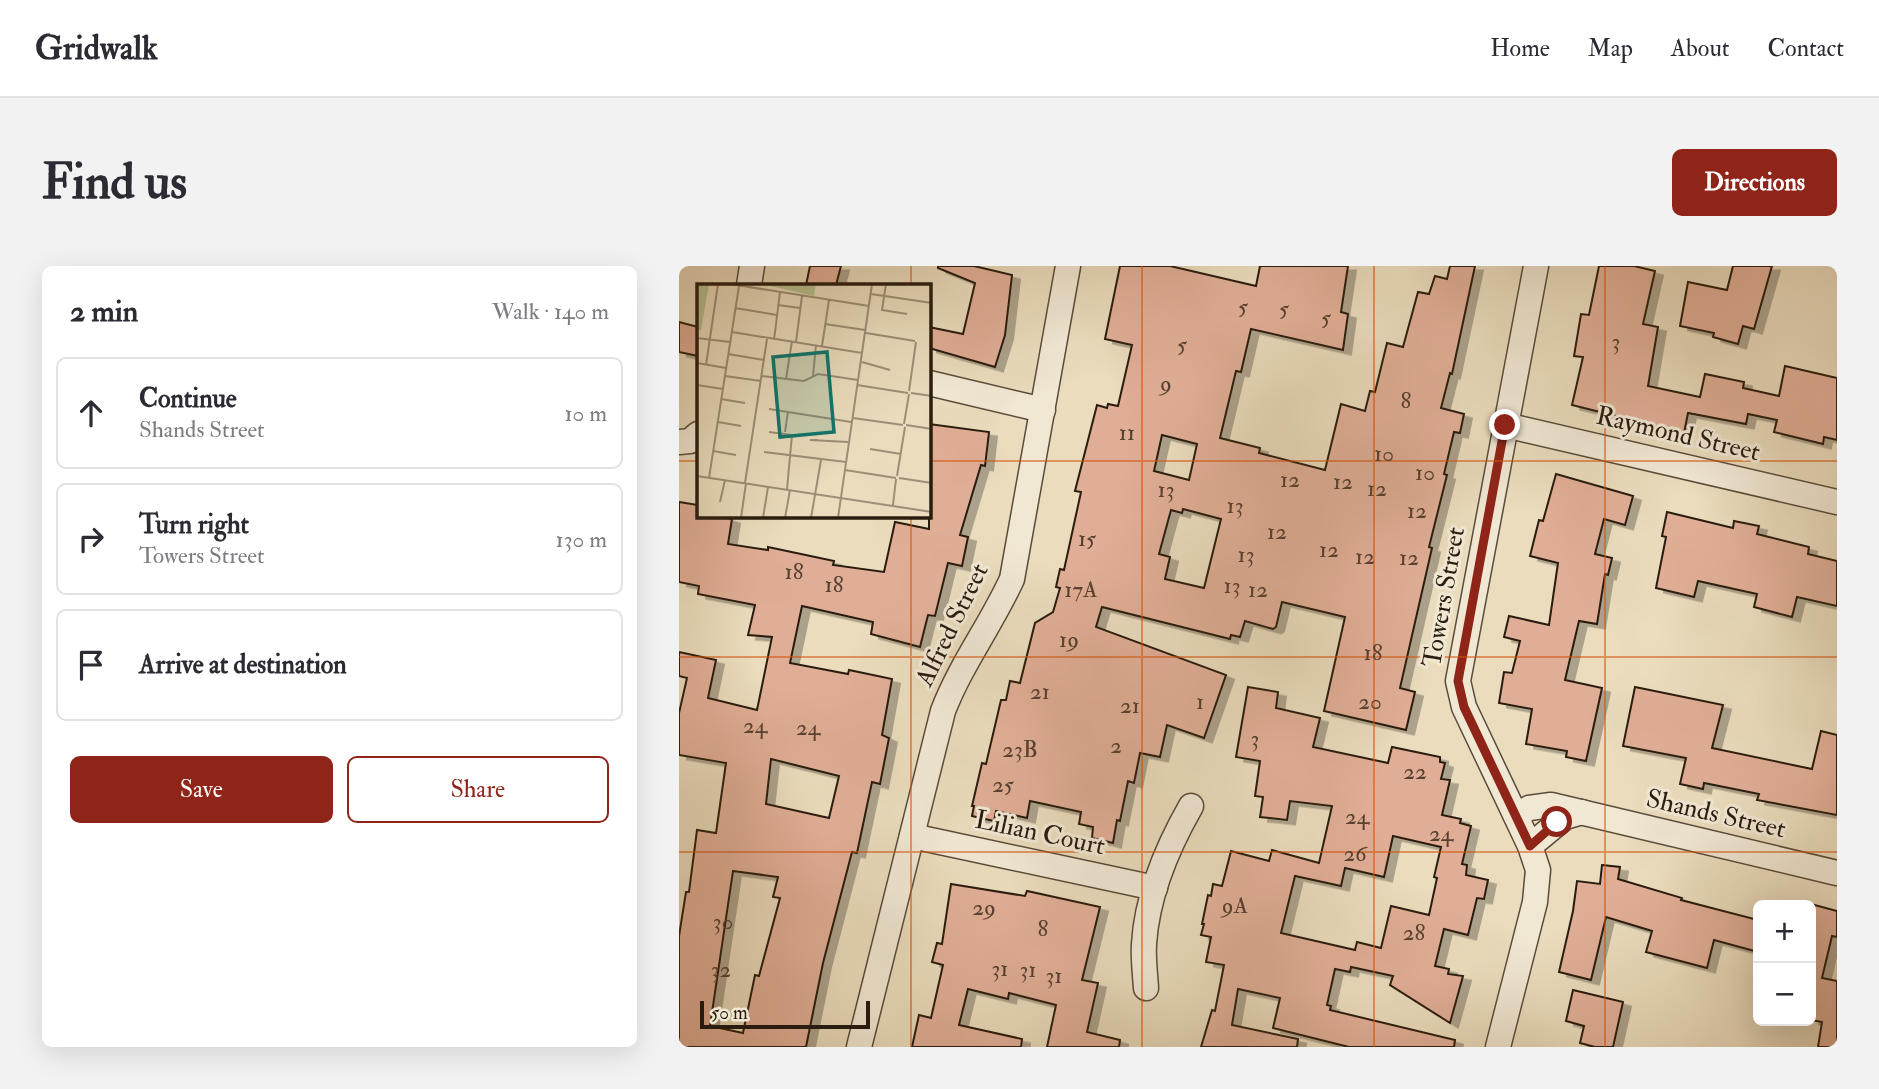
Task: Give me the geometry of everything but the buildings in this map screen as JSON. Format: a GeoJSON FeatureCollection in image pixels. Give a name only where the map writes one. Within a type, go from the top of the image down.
{"type":"FeatureCollection","features":[{"type":"Feature","properties":{"kind":"street"},"geometry":{"type":"LineString","coordinates":[[749,284],[752,266]]}},
{"type":"Feature","properties":{"kind":"street","name":"Alfred Street"},"geometry":{"type":"LineString","coordinates":[[859,1047],[943,712],[951,691],[997,613],[1012,579],[1069,266]]}},
{"type":"Feature","properties":{"kind":"street","name":"Towers Street"},"geometry":{"type":"LineString","coordinates":[[1498,1047],[1535,902],[1538,870],[1530,846],[1464,707],[1458,681],[1536,266]]}},
{"type":"Feature","properties":{"kind":"street"},"geometry":{"type":"LineString","coordinates":[[931,383],[1043,410]]}},
{"type":"Feature","properties":{"kind":"street","name":"Raymond Street"},"geometry":{"type":"LineString","coordinates":[[1505,425],[1837,502]]}},
{"type":"Feature","properties":{"kind":"street"},"geometry":{"type":"LineString","coordinates":[[679,442],[689,441],[697,435]]}},
{"type":"Feature","properties":{"kind":"street","name":"Shands Street"},"geometry":{"type":"LineString","coordinates":[[1516,816],[1529,808],[1543,805],[1837,873]]}},
{"type":"Feature","properties":{"kind":"street"},"geometry":{"type":"LineString","coordinates":[[1146,988],[1144,944],[1155,888],[1172,840],[1191,806]]}},
{"type":"Feature","properties":{"kind":"street"},"geometry":{"type":"LineString","coordinates":[[1530,846],[1565,817],[1582,812]]}},
{"type":"Feature","properties":{"kind":"street","name":"Lilian Court"},"geometry":{"type":"LineString","coordinates":[[912,836],[1155,888]]}},
{"type":"Feature","properties":{"kind":"route"},"geometry":{"type":"LineString","coordinates":[[1505,425],[1458,681],[1464,707],[1530,846],[1557,822]]}}]}
